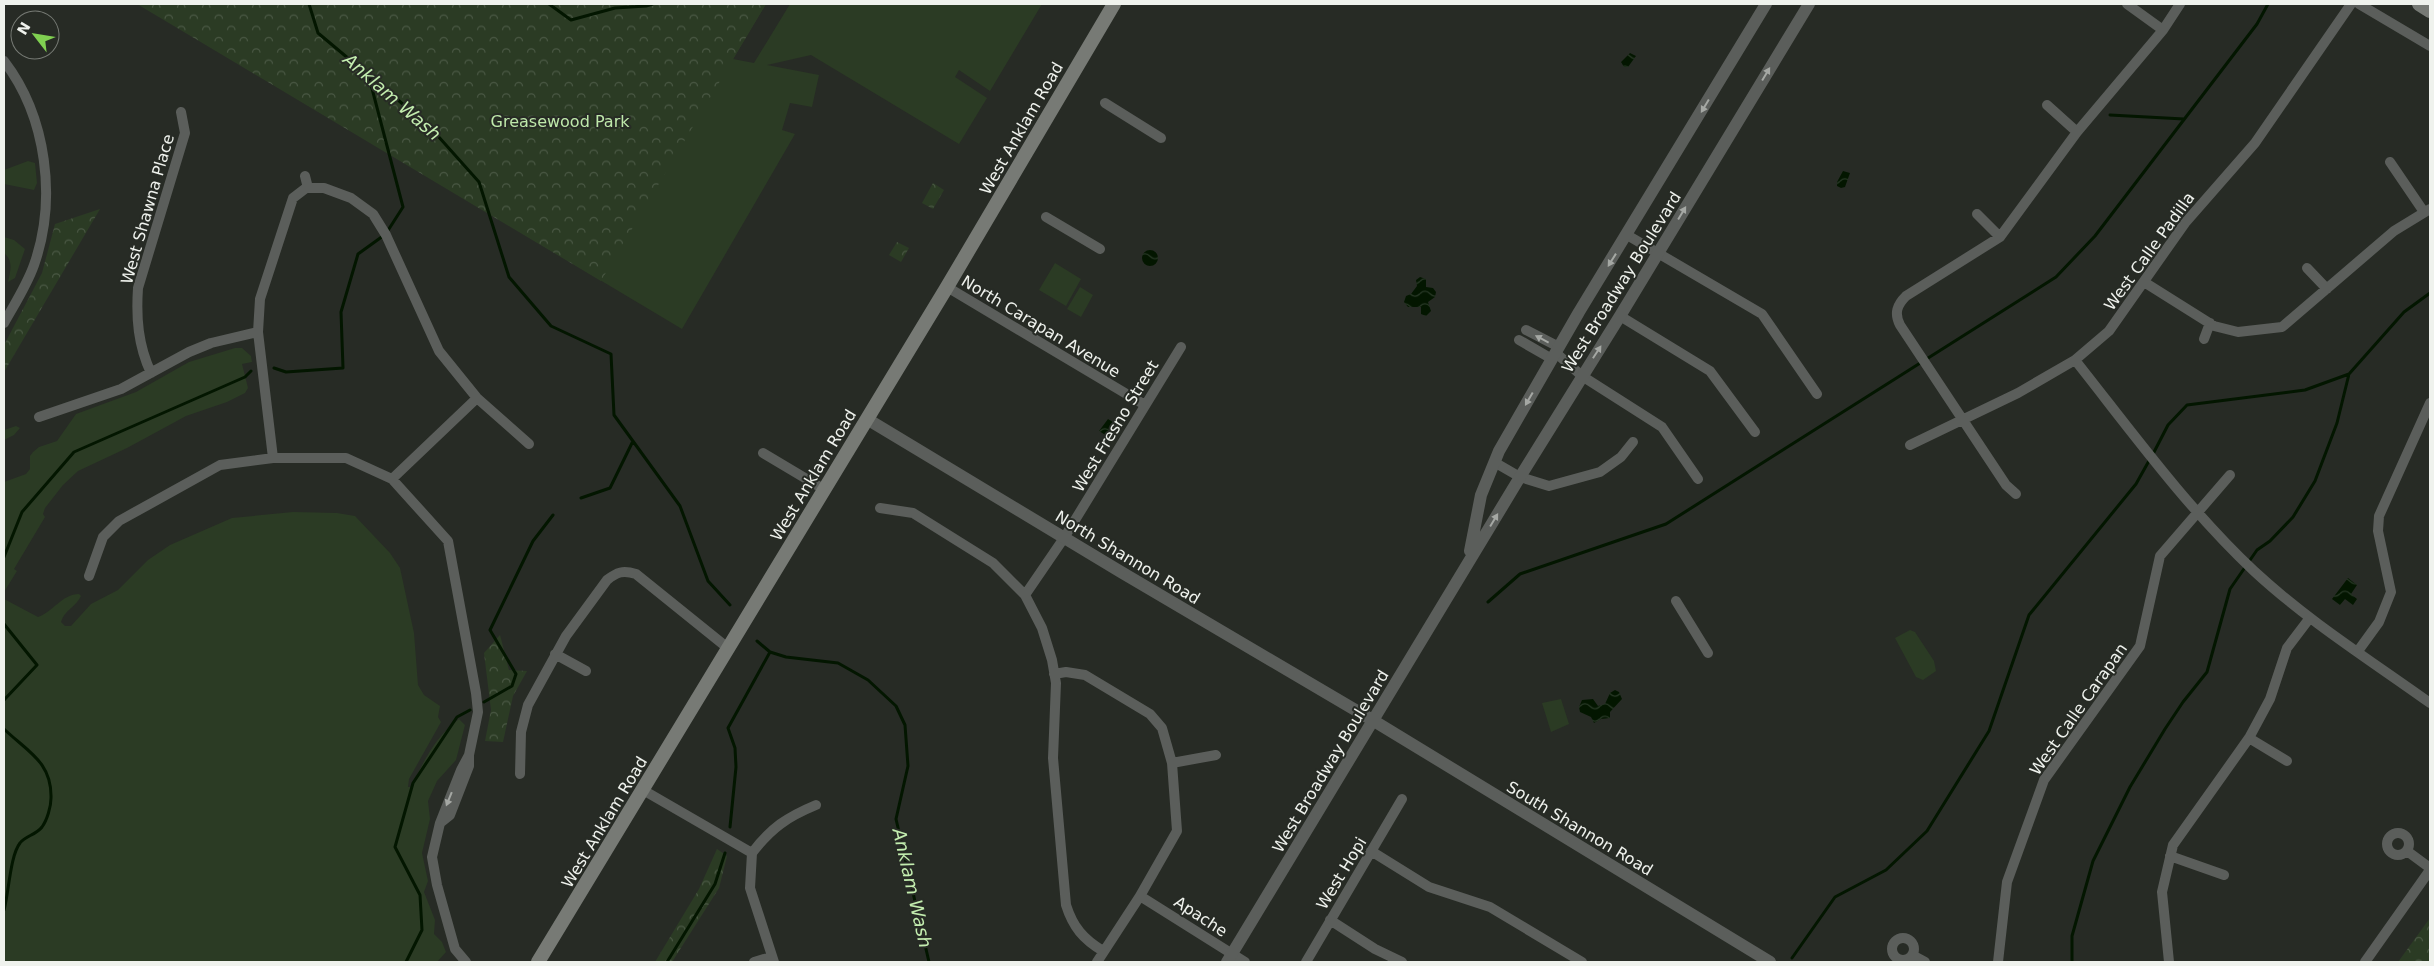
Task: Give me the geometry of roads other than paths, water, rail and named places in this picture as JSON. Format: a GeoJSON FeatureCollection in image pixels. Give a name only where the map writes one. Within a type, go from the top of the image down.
{"type":"FeatureCollection","features":[{"type":"Feature","properties":{"kind":"main road","name":"West Anklam Road"},"geometry":{"type":"LineString","coordinates":[[538,962],[948,287],[1114,4]]}},
{"type":"Feature","properties":{"kind":"main road"},"geometry":{"type":"LineString","coordinates":[[2419,4],[2430,11]]}},
{"type":"Feature","properties":{"kind":"street","name":"West Broadway Boulevard"},"geometry":{"type":"LineString","coordinates":[[1460,577],[1475,533],[1481,495],[1494,462],[1556,353],[1766,4]]}},
{"type":"Feature","properties":{"kind":"street","name":"West Broadway Boulevard"},"geometry":{"type":"LineString","coordinates":[[1230,958],[1520,477],[1809,4]]}},
{"type":"Feature","properties":{"kind":"street"},"geometry":{"type":"LineString","coordinates":[[2127,4],[2163,30]]}},
{"type":"Feature","properties":{"kind":"street"},"geometry":{"type":"LineString","coordinates":[[2016,494],[2006,485],[1961,420],[1892,310],[1906,296],[2000,238],[2077,132],[2163,30],[2180,4]]}},
{"type":"Feature","properties":{"kind":"street","name":"West Calle Padilla"},"geometry":{"type":"LineString","coordinates":[[1910,445],[2018,393],[2075,360],[2109,331],[2185,223],[2255,143],[2351,4]]}},
{"type":"Feature","properties":{"kind":"street"},"geometry":{"type":"LineString","coordinates":[[2359,4],[2430,46]]}},
{"type":"Feature","properties":{"kind":"street"},"geometry":{"type":"LineString","coordinates":[[4,62],[30,108],[42,148],[46,181],[44,222],[34,266],[4,323]]}},
{"type":"Feature","properties":{"kind":"street"},"geometry":{"type":"LineString","coordinates":[[1105,103],[1161,138]]}},
{"type":"Feature","properties":{"kind":"street"},"geometry":{"type":"LineString","coordinates":[[2046,105],[2077,132]]}},
{"type":"Feature","properties":{"kind":"street","name":"West Shawna Place"},"geometry":{"type":"LineString","coordinates":[[151,373],[143,357],[138,337],[136,308],[138,288],[185,133],[181,112]]}},
{"type":"Feature","properties":{"kind":"street"},"geometry":{"type":"LineString","coordinates":[[2144,282],[2210,324],[2238,332],[2282,327],[2394,231],[2427,211],[2390,162]]}},
{"type":"Feature","properties":{"kind":"street"},"geometry":{"type":"LineString","coordinates":[[305,176],[307,188]]}},
{"type":"Feature","properties":{"kind":"street"},"geometry":{"type":"LineString","coordinates":[[273,458],[258,332],[260,299],[291,205],[299,192],[307,188],[324,188],[351,198],[373,214],[386,235],[439,351],[477,398],[529,444]]}},
{"type":"Feature","properties":{"kind":"street"},"geometry":{"type":"LineString","coordinates":[[1977,214],[2000,238]]}},
{"type":"Feature","properties":{"kind":"street"},"geometry":{"type":"LineString","coordinates":[[1046,217],[1100,249]]}},
{"type":"Feature","properties":{"kind":"street"},"geometry":{"type":"LineString","coordinates":[[1627,235],[1762,314],[1817,394]]}},
{"type":"Feature","properties":{"kind":"street"},"geometry":{"type":"LineString","coordinates":[[2307,268],[2327,289]]}},
{"type":"Feature","properties":{"kind":"street","name":"North Carapan Avenue"},"geometry":{"type":"LineString","coordinates":[[948,287],[1145,406]]}},
{"type":"Feature","properties":{"kind":"street"},"geometry":{"type":"LineString","coordinates":[[1620,316],[1710,371],[1755,432]]}},
{"type":"Feature","properties":{"kind":"street"},"geometry":{"type":"LineString","coordinates":[[2204,338],[2210,324]]}},
{"type":"Feature","properties":{"kind":"street"},"geometry":{"type":"LineString","coordinates":[[1526,330],[1582,376],[1662,426],[1698,479]]}},
{"type":"Feature","properties":{"kind":"street"},"geometry":{"type":"LineString","coordinates":[[39,417],[121,389],[211,343],[258,332]]}},
{"type":"Feature","properties":{"kind":"street"},"geometry":{"type":"LineString","coordinates":[[1519,340],[1556,353]]}},
{"type":"Feature","properties":{"kind":"street","name":"West Fresno Street"},"geometry":{"type":"LineString","coordinates":[[1025,595],[1064,538],[1181,347]]}},
{"type":"Feature","properties":{"kind":"street"},"geometry":{"type":"LineString","coordinates":[[2075,360],[2197,512],[2253,570],[2309,619],[2358,651],[2430,703]]}},
{"type":"Feature","properties":{"kind":"street"},"geometry":{"type":"LineString","coordinates":[[392,479],[477,398]]}},
{"type":"Feature","properties":{"kind":"street"},"geometry":{"type":"LineString","coordinates":[[2358,651],[2379,622],[2391,592],[2378,531],[2379,516],[2430,403]]}},
{"type":"Feature","properties":{"kind":"street","name":"North Shannon Road"},"geometry":{"type":"LineString","coordinates":[[867,419],[1374,721]]}},
{"type":"Feature","properties":{"kind":"street"},"geometry":{"type":"LineString","coordinates":[[1494,462],[1520,477],[1549,486],[1600,472],[1622,457],[1633,442]]}},
{"type":"Feature","properties":{"kind":"street"},"geometry":{"type":"LineString","coordinates":[[763,453],[825,490]]}},
{"type":"Feature","properties":{"kind":"street"},"geometry":{"type":"LineString","coordinates":[[90,576],[103,537],[119,521],[220,465],[273,458],[346,458],[392,479],[448,541],[476,693],[478,712],[469,755],[460,770],[440,823],[432,857],[437,885],[455,949],[466,962]]}},
{"type":"Feature","properties":{"kind":"street","name":"West Calle Carapan"},"geometry":{"type":"LineString","coordinates":[[1998,962],[2007,882],[2044,780],[2140,646],[2160,556],[2230,476]]}},
{"type":"Feature","properties":{"kind":"street"},"geometry":{"type":"LineString","coordinates":[[880,508],[913,513],[994,563],[1025,595],[1042,628],[1054,674],[1053,758],[1066,904],[1071,922],[1077,930],[1083,937],[1103,951]]}},
{"type":"Feature","properties":{"kind":"street"},"geometry":{"type":"LineString","coordinates":[[520,774],[521,732],[532,695],[555,654],[607,580],[620,567],[636,574],[729,649]]}},
{"type":"Feature","properties":{"kind":"street"},"geometry":{"type":"LineString","coordinates":[[1676,601],[1708,653]]}},
{"type":"Feature","properties":{"kind":"street"},"geometry":{"type":"LineString","coordinates":[[2169,962],[2162,892],[2170,856],[2178,835],[2249,738],[2270,699],[2287,648],[2309,619]]}},
{"type":"Feature","properties":{"kind":"street"},"geometry":{"type":"LineString","coordinates":[[555,654],[586,671]]}},
{"type":"Feature","properties":{"kind":"street"},"geometry":{"type":"LineString","coordinates":[[1054,674],[1066,672],[1085,675],[1150,714],[1162,728],[1172,763],[1177,831],[1140,896],[1097,962]]}},
{"type":"Feature","properties":{"kind":"street","name":"South Shannon Road"},"geometry":{"type":"LineString","coordinates":[[1374,721],[1770,962]]}},
{"type":"Feature","properties":{"kind":"street"},"geometry":{"type":"LineString","coordinates":[[2249,738],[2287,761]]}},
{"type":"Feature","properties":{"kind":"street"},"geometry":{"type":"LineString","coordinates":[[1172,763],[1216,755]]}},
{"type":"Feature","properties":{"kind":"street"},"geometry":{"type":"LineString","coordinates":[[643,790],[752,854]]}},
{"type":"Feature","properties":{"kind":"street","name":"West Hopi"},"geometry":{"type":"LineString","coordinates":[[1306,962],[1402,799]]}},
{"type":"Feature","properties":{"kind":"street"},"geometry":{"type":"LineString","coordinates":[[754,962],[773,960],[750,888],[752,854],[766,835],[788,817],[816,806]]}},
{"type":"Feature","properties":{"kind":"street"},"geometry":{"type":"LineString","coordinates":[[1371,851],[1429,887],[1490,907],[1582,962]]}},
{"type":"Feature","properties":{"kind":"street"},"geometry":{"type":"LineString","coordinates":[[2365,962],[2430,869],[2407,851]]}},
{"type":"Feature","properties":{"kind":"street"},"geometry":{"type":"LineString","coordinates":[[2170,856],[2224,875]]}},
{"type":"Feature","properties":{"kind":"street","name":"Apache"},"geometry":{"type":"LineString","coordinates":[[1140,896],[1230,958],[1245,962]]}},
{"type":"Feature","properties":{"kind":"street"},"geometry":{"type":"LineString","coordinates":[[1330,920],[1375,949],[1402,962]]}},
{"type":"Feature","properties":{"kind":"street"},"geometry":{"type":"LineString","coordinates":[[1912,955],[1925,962]]}},
{"type":"Feature","properties":{"kind":"water"},"geometry":{"type":"Polygon","coordinates":[[[1630,53],[1636,56],[1628,67],[1624,67],[1621,62],[1630,53]]]}},
{"type":"Feature","properties":{"kind":"water"},"geometry":{"type":"Polygon","coordinates":[[[1843,171],[1850,173],[1845,187],[1841,188],[1837,186],[1837,182],[1843,171]]]}},
{"type":"Feature","properties":{"kind":"water"},"geometry":{"type":"Polygon","coordinates":[[[1150,250],[1158,258],[1150,266],[1142,258],[1150,250]]]}},
{"type":"Feature","properties":{"kind":"water"},"geometry":{"type":"Polygon","coordinates":[[[1420,277],[1426,279],[1426,287],[1433,288],[1436,292],[1435,297],[1428,302],[1431,311],[1426,316],[1421,314],[1421,307],[1408,307],[1404,302],[1406,296],[1411,294],[1417,286],[1416,280],[1420,277]]]}},
{"type":"Feature","properties":{"kind":"water"},"geometry":{"type":"Polygon","coordinates":[[[1108,419],[1113,422],[1107,436],[1099,431],[1108,419]]]}},
{"type":"Feature","properties":{"kind":"water"},"geometry":{"type":"Polygon","coordinates":[[[2348,578],[2357,585],[2351,594],[2357,599],[2353,605],[2345,599],[2340,605],[2332,599],[2348,578]]]}},
{"type":"Feature","properties":{"kind":"water"},"geometry":{"type":"Polygon","coordinates":[[[1615,690],[1619,692],[1622,699],[1610,712],[1610,718],[1601,719],[1594,723],[1591,717],[1580,712],[1579,707],[1582,700],[1593,699],[1598,706],[1605,704],[1610,693],[1615,690]]]}},
{"type":"Feature","properties":{"kind":"waterway","name":"Anklam Wash"},"geometry":{"type":"LineString","coordinates":[[309,4],[318,33],[429,126],[479,182],[509,277],[551,326],[611,354],[614,415],[680,506],[708,581],[730,605]]}},
{"type":"Feature","properties":{"kind":"waterway"},"geometry":{"type":"LineString","coordinates":[[549,4],[571,20],[615,8],[653,4]]}},
{"type":"Feature","properties":{"kind":"waterway"},"geometry":{"type":"LineString","coordinates":[[1488,602],[1520,574],[1666,524],[2056,277],[2095,236],[2257,24],[2268,4]]}},
{"type":"Feature","properties":{"kind":"waterway"},"geometry":{"type":"LineString","coordinates":[[369,77],[403,207],[387,232]]}},
{"type":"Feature","properties":{"kind":"waterway"},"geometry":{"type":"LineString","coordinates":[[2110,115],[2184,119]]}},
{"type":"Feature","properties":{"kind":"waterway"},"geometry":{"type":"LineString","coordinates":[[274,368],[286,372],[343,368],[341,312],[358,254],[383,236]]}},
{"type":"Feature","properties":{"kind":"waterway"},"geometry":{"type":"LineString","coordinates":[[2072,962],[2072,936],[2093,861],[2130,787],[2183,702],[2207,672],[2230,589],[2257,550],[2270,541],[2293,517],[2315,481],[2337,423],[2349,374],[2404,312],[2430,293]]}},
{"type":"Feature","properties":{"kind":"waterway"},"geometry":{"type":"LineString","coordinates":[[4,557],[22,512],[74,452],[245,377],[251,371]]}},
{"type":"Feature","properties":{"kind":"waterway"},"geometry":{"type":"LineString","coordinates":[[2153,454],[2168,425],[2187,405],[2305,390],[2349,374]]}},
{"type":"Feature","properties":{"kind":"waterway"},"geometry":{"type":"LineString","coordinates":[[581,498],[610,488],[633,441]]}},
{"type":"Feature","properties":{"kind":"waterway"},"geometry":{"type":"LineString","coordinates":[[1792,958],[1835,897],[1886,870],[1927,831],[1989,731],[2029,615],[2136,484],[2150,459]]}},
{"type":"Feature","properties":{"kind":"waterway"},"geometry":{"type":"LineString","coordinates":[[484,702],[512,686],[516,674],[490,630],[533,541],[553,515]]}},
{"type":"Feature","properties":{"kind":"waterway"},"geometry":{"type":"LineString","coordinates":[[4,624],[37,665],[4,700]]}},
{"type":"Feature","properties":{"kind":"waterway","name":"Anklam Wash"},"geometry":{"type":"LineString","coordinates":[[757,641],[770,652],[786,657],[838,663],[868,680],[896,706],[905,725],[908,766],[896,819],[929,962]]}},
{"type":"Feature","properties":{"kind":"waterway"},"geometry":{"type":"LineString","coordinates":[[730,827],[736,767],[735,748],[728,728],[770,652]]}},
{"type":"Feature","properties":{"kind":"waterway"},"geometry":{"type":"LineString","coordinates":[[406,962],[422,930],[420,895],[395,847],[413,783],[457,717],[470,710]]}},
{"type":"Feature","properties":{"kind":"waterway"},"geometry":{"type":"LineString","coordinates":[[4,729],[30,751],[43,766],[50,786],[51,798],[46,821],[37,832],[20,843],[14,856],[4,910]]}},
{"type":"Feature","properties":{"kind":"waterway"},"geometry":{"type":"LineString","coordinates":[[667,962],[715,884],[725,853]]}},
{"type":"Feature","properties":{"kind":"park label","name":"Greasewood Park"},"geometry":{"type":"Point","coordinates":[560,121]}}]}
